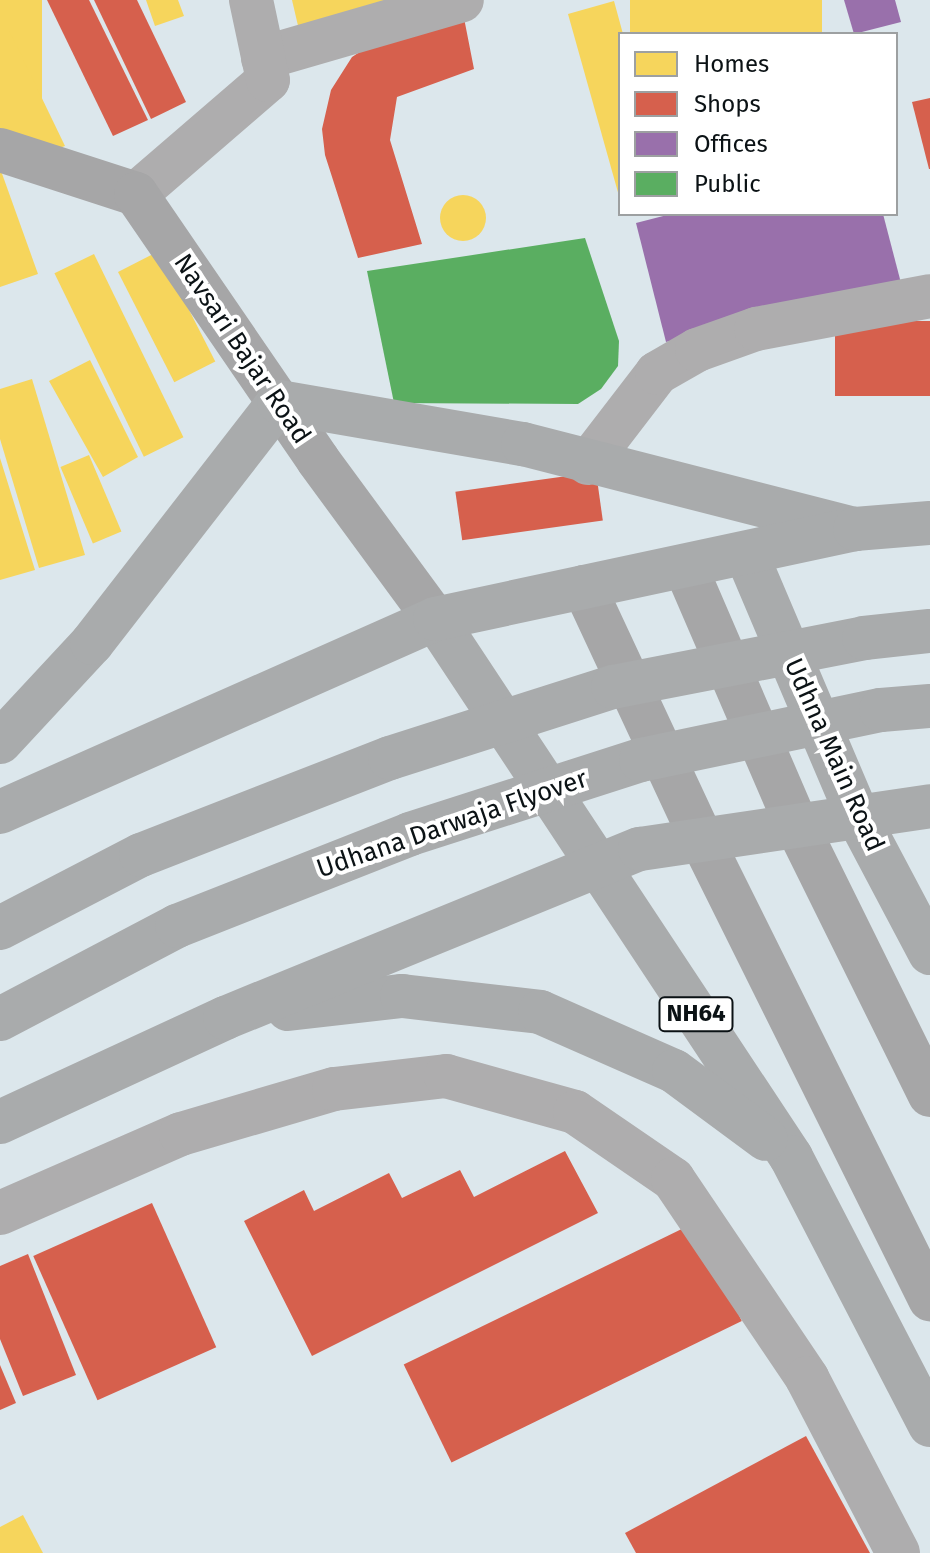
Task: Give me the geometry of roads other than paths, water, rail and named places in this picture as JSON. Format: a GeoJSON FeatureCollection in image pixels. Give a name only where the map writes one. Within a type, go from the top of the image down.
{"type":"FeatureCollection","features":[{"type":"Feature","properties":{"kind":"highway"},"geometry":{"type":"LineString","coordinates":[[0,742],[92,643],[279,402],[523,444],[855,529]]}},
{"type":"Feature","properties":{"kind":"highway"},"geometry":{"type":"LineString","coordinates":[[0,812],[435,619],[855,529],[930,523]]}},
{"type":"Feature","properties":{"kind":"highway","name":"Udhna Main Road"},"geometry":{"type":"LineString","coordinates":[[746,553],[858,817],[930,953]]}},
{"type":"Feature","properties":{"kind":"highway","name":"NH64"},"geometry":{"type":"LineString","coordinates":[[435,619],[791,1157],[930,1425]]}},
{"type":"Feature","properties":{"kind":"highway"},"geometry":{"type":"LineString","coordinates":[[0,928],[155,849],[390,758],[598,692],[864,638],[930,631]]}},
{"type":"Feature","properties":{"kind":"highway","name":"Udhana Darwaja Flyover"},"geometry":{"type":"LineString","coordinates":[[0,1019],[177,926],[410,834],[641,760],[881,710],[930,706]]}},
{"type":"Feature","properties":{"kind":"highway"},"geometry":{"type":"LineString","coordinates":[[0,1122],[225,1018],[640,849],[930,806]]}},
{"type":"Feature","properties":{"kind":"highway"},"geometry":{"type":"LineString","coordinates":[[225,1018],[402,996],[540,1012],[674,1071],[791,1157]]}},
{"type":"Feature","properties":{"kind":"main road"},"geometry":{"type":"LineString","coordinates":[[0,150],[136,194]]}},
{"type":"Feature","properties":{"kind":"main road","name":"Navsari Bajar Road"},"geometry":{"type":"LineString","coordinates":[[136,194],[279,402],[435,619]]}},
{"type":"Feature","properties":{"kind":"main road"},"geometry":{"type":"LineString","coordinates":[[685,566],[797,826],[930,1095]]}},
{"type":"Feature","properties":{"kind":"main road"},"geometry":{"type":"LineString","coordinates":[[584,587],[702,840],[930,1299]]}},
{"type":"Feature","properties":{"kind":"street"},"geometry":{"type":"LineString","coordinates":[[136,194],[268,80],[251,0]]}},
{"type":"Feature","properties":{"kind":"street"},"geometry":{"type":"LineString","coordinates":[[263,58],[462,0]]}},
{"type":"Feature","properties":{"kind":"street"},"geometry":{"type":"LineString","coordinates":[[588,463],[657,373],[697,350],[756,329],[930,296]]}},
{"type":"Feature","properties":{"kind":"street"},"geometry":{"type":"LineString","coordinates":[[0,1213],[181,1134],[334,1089],[446,1076],[575,1112],[673,1179],[807,1378],[898,1553]]}}]}
